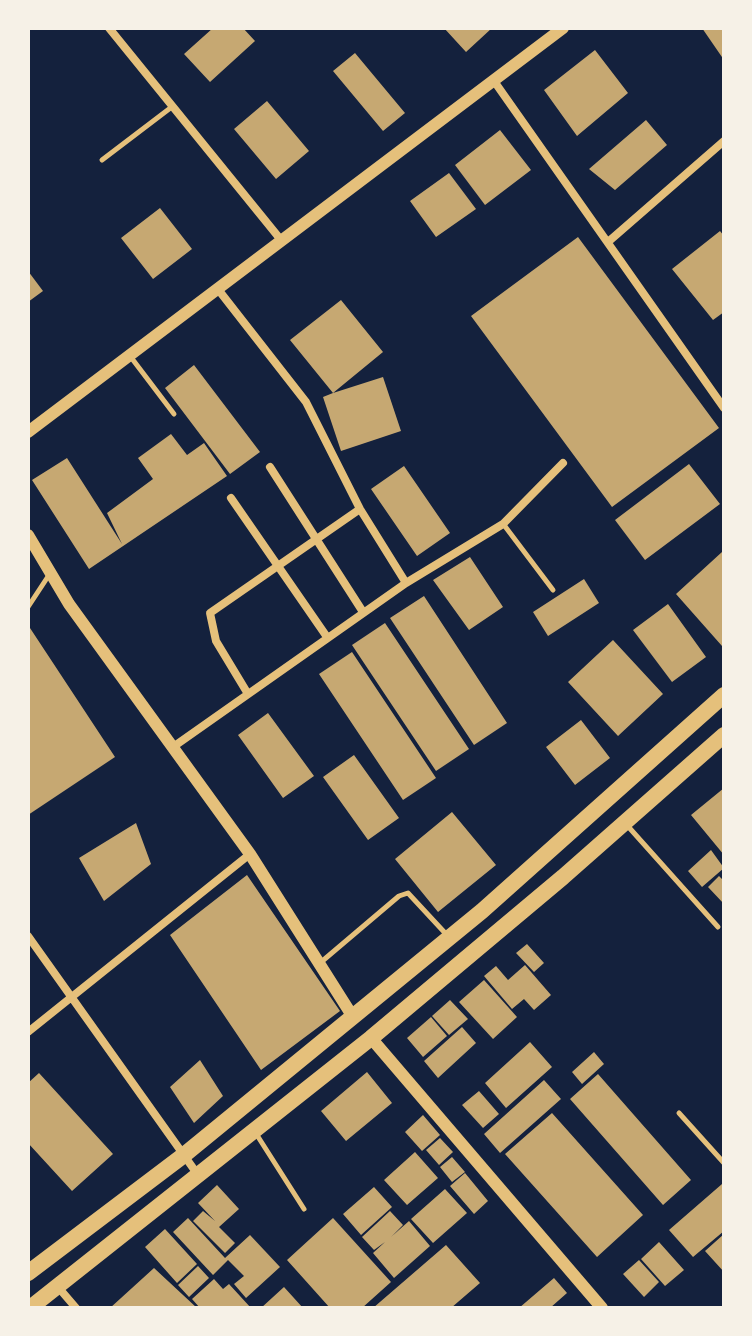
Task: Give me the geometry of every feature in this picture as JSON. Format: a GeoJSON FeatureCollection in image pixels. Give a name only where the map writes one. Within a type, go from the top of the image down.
{"type":"FeatureCollection","features":[{"type":"Feature","properties":{"kind":"highway"},"geometry":{"type":"LineString","coordinates":[[28,1273],[184,1155],[449,938],[724,695]]}},
{"type":"Feature","properties":{"kind":"highway"},"geometry":{"type":"LineString","coordinates":[[30,1308],[371,1038],[724,735]]}},
{"type":"Feature","properties":{"kind":"street"},"geometry":{"type":"LineString","coordinates":[[109,28],[281,240]]}},
{"type":"Feature","properties":{"kind":"street"},"geometry":{"type":"LineString","coordinates":[[28,432],[563,28]]}},
{"type":"Feature","properties":{"kind":"street"},"geometry":{"type":"LineString","coordinates":[[494,81],[724,408]]}},
{"type":"Feature","properties":{"kind":"street"},"geometry":{"type":"LineString","coordinates":[[608,242],[724,141]]}},
{"type":"Feature","properties":{"kind":"street"},"geometry":{"type":"LineString","coordinates":[[217,288],[306,402],[360,509],[406,583]]}},
{"type":"Feature","properties":{"kind":"street"},"geometry":{"type":"LineString","coordinates":[[173,747],[363,612],[503,524],[563,463]]}},
{"type":"Feature","properties":{"kind":"street"},"geometry":{"type":"LineString","coordinates":[[270,467],[363,612]]}},
{"type":"Feature","properties":{"kind":"street"},"geometry":{"type":"LineString","coordinates":[[231,498],[327,637]]}},
{"type":"Feature","properties":{"kind":"street"},"geometry":{"type":"LineString","coordinates":[[248,694],[216,641],[210,613],[360,509]]}},
{"type":"Feature","properties":{"kind":"street"},"geometry":{"type":"LineString","coordinates":[[28,535],[50,574],[250,854],[353,1017]]}},
{"type":"Feature","properties":{"kind":"street"},"geometry":{"type":"LineString","coordinates":[[28,1032],[250,854]]}},
{"type":"Feature","properties":{"kind":"street"},"geometry":{"type":"LineString","coordinates":[[28,936],[199,1176]]}},
{"type":"Feature","properties":{"kind":"street"},"geometry":{"type":"LineString","coordinates":[[371,1038],[602,1308]]}},
{"type":"Feature","properties":{"kind":"street"},"geometry":{"type":"LineString","coordinates":[[57,1287],[76,1308]]}},
{"type":"Feature","properties":{"kind":"lane"},"geometry":{"type":"LineString","coordinates":[[102,160],[174,105]]}},
{"type":"Feature","properties":{"kind":"lane"},"geometry":{"type":"LineString","coordinates":[[129,355],[174,414]]}},
{"type":"Feature","properties":{"kind":"lane"},"geometry":{"type":"LineString","coordinates":[[503,524],[553,590]]}},
{"type":"Feature","properties":{"kind":"lane"},"geometry":{"type":"LineString","coordinates":[[28,607],[50,574]]}},
{"type":"Feature","properties":{"kind":"lane"},"geometry":{"type":"LineString","coordinates":[[625,823],[718,927]]}},
{"type":"Feature","properties":{"kind":"lane"},"geometry":{"type":"LineString","coordinates":[[320,964],[399,896],[408,893],[449,938]]}},
{"type":"Feature","properties":{"kind":"lane"},"geometry":{"type":"LineString","coordinates":[[679,1113],[724,1163]]}},
{"type":"Feature","properties":{"kind":"lane"},"geometry":{"type":"LineString","coordinates":[[254,1132],[286,1176],[304,1209]]}},
{"type":"Feature","properties":{"kind":"building"},"geometry":{"type":"Polygon","coordinates":[[[213,28],[243,28],[255,41],[210,82],[184,54],[213,28]]]}},
{"type":"Feature","properties":{"kind":"building"},"geometry":{"type":"Polygon","coordinates":[[[444,28],[492,28],[466,52],[444,28]]]}},
{"type":"Feature","properties":{"kind":"building"},"geometry":{"type":"Polygon","coordinates":[[[702,28],[724,28],[724,60],[702,28]]]}},
{"type":"Feature","properties":{"kind":"building"},"geometry":{"type":"Polygon","coordinates":[[[595,50],[628,93],[577,136],[544,90],[595,50]]]}},
{"type":"Feature","properties":{"kind":"building"},"geometry":{"type":"Polygon","coordinates":[[[355,53],[405,113],[383,131],[333,71],[355,53]]]}},
{"type":"Feature","properties":{"kind":"building"},"geometry":{"type":"Polygon","coordinates":[[[267,101],[309,151],[276,179],[234,129],[267,101]]]}},
{"type":"Feature","properties":{"kind":"building"},"geometry":{"type":"Polygon","coordinates":[[[646,120],[667,145],[615,190],[589,169],[646,120]]]}},
{"type":"Feature","properties":{"kind":"building"},"geometry":{"type":"Polygon","coordinates":[[[500,130],[531,170],[485,205],[455,165],[500,130]]]}},
{"type":"Feature","properties":{"kind":"building"},"geometry":{"type":"Polygon","coordinates":[[[449,173],[476,209],[436,237],[410,201],[449,173]]]}},
{"type":"Feature","properties":{"kind":"building"},"geometry":{"type":"Polygon","coordinates":[[[160,208],[192,249],[153,279],[121,238],[160,208]]]}},
{"type":"Feature","properties":{"kind":"building"},"geometry":{"type":"Polygon","coordinates":[[[720,231],[724,236],[724,312],[713,320],[672,269],[720,231]]]}},
{"type":"Feature","properties":{"kind":"building"},"geometry":{"type":"Polygon","coordinates":[[[578,237],[719,428],[612,507],[471,316],[578,237]]]}},
{"type":"Feature","properties":{"kind":"building"},"geometry":{"type":"Polygon","coordinates":[[[28,271],[43,291],[28,302],[28,271]]]}},
{"type":"Feature","properties":{"kind":"building"},"geometry":{"type":"Polygon","coordinates":[[[341,300],[383,352],[333,393],[290,340],[341,300]]]}},
{"type":"Feature","properties":{"kind":"building"},"geometry":{"type":"Polygon","coordinates":[[[194,365],[260,452],[230,474],[165,388],[194,365]]]}},
{"type":"Feature","properties":{"kind":"building"},"geometry":{"type":"Polygon","coordinates":[[[383,377],[401,431],[341,451],[323,397],[383,377]]]}},
{"type":"Feature","properties":{"kind":"building"},"geometry":{"type":"Polygon","coordinates":[[[171,434],[187,455],[204,443],[227,476],[89,569],[32,480],[67,458],[122,544],[107,513],[153,479],[138,458],[171,434]]]}},
{"type":"Feature","properties":{"kind":"building"},"geometry":{"type":"Polygon","coordinates":[[[689,464],[720,504],[645,560],[615,520],[689,464]]]}},
{"type":"Feature","properties":{"kind":"building"},"geometry":{"type":"Polygon","coordinates":[[[404,466],[450,533],[417,556],[371,489],[404,466]]]}},
{"type":"Feature","properties":{"kind":"building"},"geometry":{"type":"Polygon","coordinates":[[[722,552],[724,644],[722,646],[676,594],[722,552]]]}},
{"type":"Feature","properties":{"kind":"building"},"geometry":{"type":"Polygon","coordinates":[[[470,557],[503,607],[469,630],[433,580],[470,557]]]}},
{"type":"Feature","properties":{"kind":"building"},"geometry":{"type":"Polygon","coordinates":[[[584,579],[599,603],[548,636],[533,612],[584,579]]]}},
{"type":"Feature","properties":{"kind":"building"},"geometry":{"type":"Polygon","coordinates":[[[424,596],[507,723],[474,745],[390,618],[424,596]]]}},
{"type":"Feature","properties":{"kind":"building"},"geometry":{"type":"Polygon","coordinates":[[[668,604],[706,657],[672,682],[633,630],[668,604]]]}},
{"type":"Feature","properties":{"kind":"building"},"geometry":{"type":"Polygon","coordinates":[[[385,623],[469,749],[436,771],[352,645],[385,623]]]}},
{"type":"Feature","properties":{"kind":"building"},"geometry":{"type":"Polygon","coordinates":[[[28,629],[115,757],[28,815],[28,629]]]}},
{"type":"Feature","properties":{"kind":"building"},"geometry":{"type":"Polygon","coordinates":[[[613,640],[663,694],[618,736],[568,682],[613,640]]]}},
{"type":"Feature","properties":{"kind":"building"},"geometry":{"type":"Polygon","coordinates":[[[352,652],[436,778],[403,800],[319,674],[352,652]]]}},
{"type":"Feature","properties":{"kind":"building"},"geometry":{"type":"Polygon","coordinates":[[[268,713],[314,776],[283,798],[238,735],[268,713]]]}},
{"type":"Feature","properties":{"kind":"building"},"geometry":{"type":"Polygon","coordinates":[[[581,720],[610,758],[575,785],[546,747],[581,720]]]}},
{"type":"Feature","properties":{"kind":"building"},"geometry":{"type":"Polygon","coordinates":[[[354,755],[399,818],[368,840],[323,777],[354,755]]]}},
{"type":"Feature","properties":{"kind":"building"},"geometry":{"type":"Polygon","coordinates":[[[724,788],[724,855],[691,815],[724,788]]]}},
{"type":"Feature","properties":{"kind":"building"},"geometry":{"type":"Polygon","coordinates":[[[452,812],[496,865],[438,912],[395,859],[452,812]]]}},
{"type":"Feature","properties":{"kind":"building"},"geometry":{"type":"Polygon","coordinates":[[[136,823],[151,864],[104,901],[79,858],[136,823]]]}},
{"type":"Feature","properties":{"kind":"building"},"geometry":{"type":"Polygon","coordinates":[[[711,850],[724,868],[702,887],[688,871],[711,850]]]}},
{"type":"Feature","properties":{"kind":"building"},"geometry":{"type":"Polygon","coordinates":[[[247,875],[340,1011],[261,1070],[170,935],[247,875]]]}},
{"type":"Feature","properties":{"kind":"building"},"geometry":{"type":"Polygon","coordinates":[[[719,876],[724,881],[724,904],[708,887],[719,876]]]}},
{"type":"Feature","properties":{"kind":"building"},"geometry":{"type":"Polygon","coordinates":[[[527,944],[544,963],[534,972],[516,953],[527,944]]]}},
{"type":"Feature","properties":{"kind":"building"},"geometry":{"type":"Polygon","coordinates":[[[525,965],[551,995],[534,1010],[524,999],[512,1009],[484,976],[496,966],[508,980],[525,965]]]}},
{"type":"Feature","properties":{"kind":"building"},"geometry":{"type":"Polygon","coordinates":[[[484,980],[517,1017],[493,1039],[459,1002],[484,980]]]}},
{"type":"Feature","properties":{"kind":"building"},"geometry":{"type":"Polygon","coordinates":[[[450,1000],[468,1019],[449,1035],[432,1016],[450,1000]]]}},
{"type":"Feature","properties":{"kind":"building"},"geometry":{"type":"Polygon","coordinates":[[[431,1017],[447,1036],[423,1057],[407,1038],[431,1017]]]}},
{"type":"Feature","properties":{"kind":"building"},"geometry":{"type":"Polygon","coordinates":[[[462,1027],[476,1043],[438,1078],[424,1061],[462,1027]]]}},
{"type":"Feature","properties":{"kind":"building"},"geometry":{"type":"Polygon","coordinates":[[[530,1042],[552,1067],[506,1108],[485,1083],[530,1042]]]}},
{"type":"Feature","properties":{"kind":"building"},"geometry":{"type":"Polygon","coordinates":[[[594,1052],[604,1064],[582,1084],[572,1072],[594,1052]]]}},
{"type":"Feature","properties":{"kind":"building"},"geometry":{"type":"Polygon","coordinates":[[[200,1060],[223,1096],[194,1123],[170,1087],[200,1060]]]}},
{"type":"Feature","properties":{"kind":"building"},"geometry":{"type":"Polygon","coordinates":[[[367,1072],[392,1103],[346,1141],[321,1111],[367,1072]]]}},
{"type":"Feature","properties":{"kind":"building"},"geometry":{"type":"Polygon","coordinates":[[[39,1073],[113,1154],[72,1191],[28,1143],[28,1083],[39,1073]]]}},
{"type":"Feature","properties":{"kind":"building"},"geometry":{"type":"Polygon","coordinates":[[[598,1074],[691,1180],[663,1205],[570,1099],[598,1074]]]}},
{"type":"Feature","properties":{"kind":"building"},"geometry":{"type":"Polygon","coordinates":[[[544,1080],[561,1099],[500,1153],[484,1134],[544,1080]]]}},
{"type":"Feature","properties":{"kind":"building"},"geometry":{"type":"Polygon","coordinates":[[[479,1091],[499,1114],[483,1128],[462,1105],[479,1091]]]}},
{"type":"Feature","properties":{"kind":"building"},"geometry":{"type":"Polygon","coordinates":[[[552,1113],[643,1215],[597,1257],[505,1154],[552,1113]]]}},
{"type":"Feature","properties":{"kind":"building"},"geometry":{"type":"Polygon","coordinates":[[[423,1115],[440,1135],[422,1151],[405,1132],[423,1115]]]}},
{"type":"Feature","properties":{"kind":"building"},"geometry":{"type":"Polygon","coordinates":[[[440,1138],[453,1152],[439,1165],[426,1150],[440,1138]]]}},
{"type":"Feature","properties":{"kind":"building"},"geometry":{"type":"Polygon","coordinates":[[[415,1152],[438,1178],[407,1205],[384,1180],[415,1152]]]}},
{"type":"Feature","properties":{"kind":"building"},"geometry":{"type":"Polygon","coordinates":[[[452,1157],[465,1172],[452,1182],[440,1167],[452,1157]]]}},
{"type":"Feature","properties":{"kind":"building"},"geometry":{"type":"Polygon","coordinates":[[[465,1173],[488,1201],[474,1214],[450,1186],[465,1173]]]}},
{"type":"Feature","properties":{"kind":"building"},"geometry":{"type":"Polygon","coordinates":[[[722,1184],[724,1231],[693,1257],[669,1230],[722,1184]]]}},
{"type":"Feature","properties":{"kind":"building"},"geometry":{"type":"Polygon","coordinates":[[[217,1185],[239,1209],[219,1227],[235,1243],[225,1253],[193,1221],[203,1211],[215,1221],[198,1203],[217,1185]]]}},
{"type":"Feature","properties":{"kind":"building"},"geometry":{"type":"Polygon","coordinates":[[[374,1187],[392,1207],[361,1235],[343,1214],[374,1187]]]}},
{"type":"Feature","properties":{"kind":"building"},"geometry":{"type":"Polygon","coordinates":[[[445,1189],[467,1213],[433,1243],[411,1219],[445,1189]]]}},
{"type":"Feature","properties":{"kind":"building"},"geometry":{"type":"Polygon","coordinates":[[[390,1211],[403,1225],[391,1237],[409,1221],[430,1246],[394,1278],[373,1253],[385,1242],[374,1250],[362,1237],[390,1211]]]}},
{"type":"Feature","properties":{"kind":"building"},"geometry":{"type":"Polygon","coordinates":[[[188,1218],[225,1258],[250,1235],[280,1267],[246,1298],[234,1284],[244,1276],[228,1260],[213,1275],[173,1232],[188,1218]]]}},
{"type":"Feature","properties":{"kind":"building"},"geometry":{"type":"Polygon","coordinates":[[[333,1218],[391,1282],[362,1308],[330,1308],[287,1260],[333,1218]]]}},
{"type":"Feature","properties":{"kind":"building"},"geometry":{"type":"Polygon","coordinates":[[[165,1229],[197,1264],[177,1283],[145,1247],[165,1229]]]}},
{"type":"Feature","properties":{"kind":"building"},"geometry":{"type":"Polygon","coordinates":[[[724,1234],[724,1272],[705,1251],[724,1234]]]}},
{"type":"Feature","properties":{"kind":"building"},"geometry":{"type":"Polygon","coordinates":[[[659,1242],[684,1270],[665,1286],[641,1259],[659,1242]]]}},
{"type":"Feature","properties":{"kind":"building"},"geometry":{"type":"Polygon","coordinates":[[[446,1245],[480,1283],[451,1308],[373,1308],[446,1245]]]}},
{"type":"Feature","properties":{"kind":"building"},"geometry":{"type":"Polygon","coordinates":[[[639,1260],[659,1282],[644,1297],[623,1274],[639,1260]]]}},
{"type":"Feature","properties":{"kind":"building"},"geometry":{"type":"Polygon","coordinates":[[[198,1266],[209,1278],[189,1297],[178,1285],[198,1266]]]}},
{"type":"Feature","properties":{"kind":"building"},"geometry":{"type":"Polygon","coordinates":[[[154,1268],[197,1308],[110,1308],[154,1268]]]}},
{"type":"Feature","properties":{"kind":"building"},"geometry":{"type":"Polygon","coordinates":[[[554,1278],[567,1293],[550,1308],[519,1308],[554,1278]]]}},
{"type":"Feature","properties":{"kind":"building"},"geometry":{"type":"Polygon","coordinates":[[[214,1279],[223,1289],[229,1284],[251,1308],[200,1308],[192,1299],[214,1279]]]}},
{"type":"Feature","properties":{"kind":"building"},"geometry":{"type":"Polygon","coordinates":[[[284,1287],[303,1308],[261,1308],[284,1287]]]}}]}
